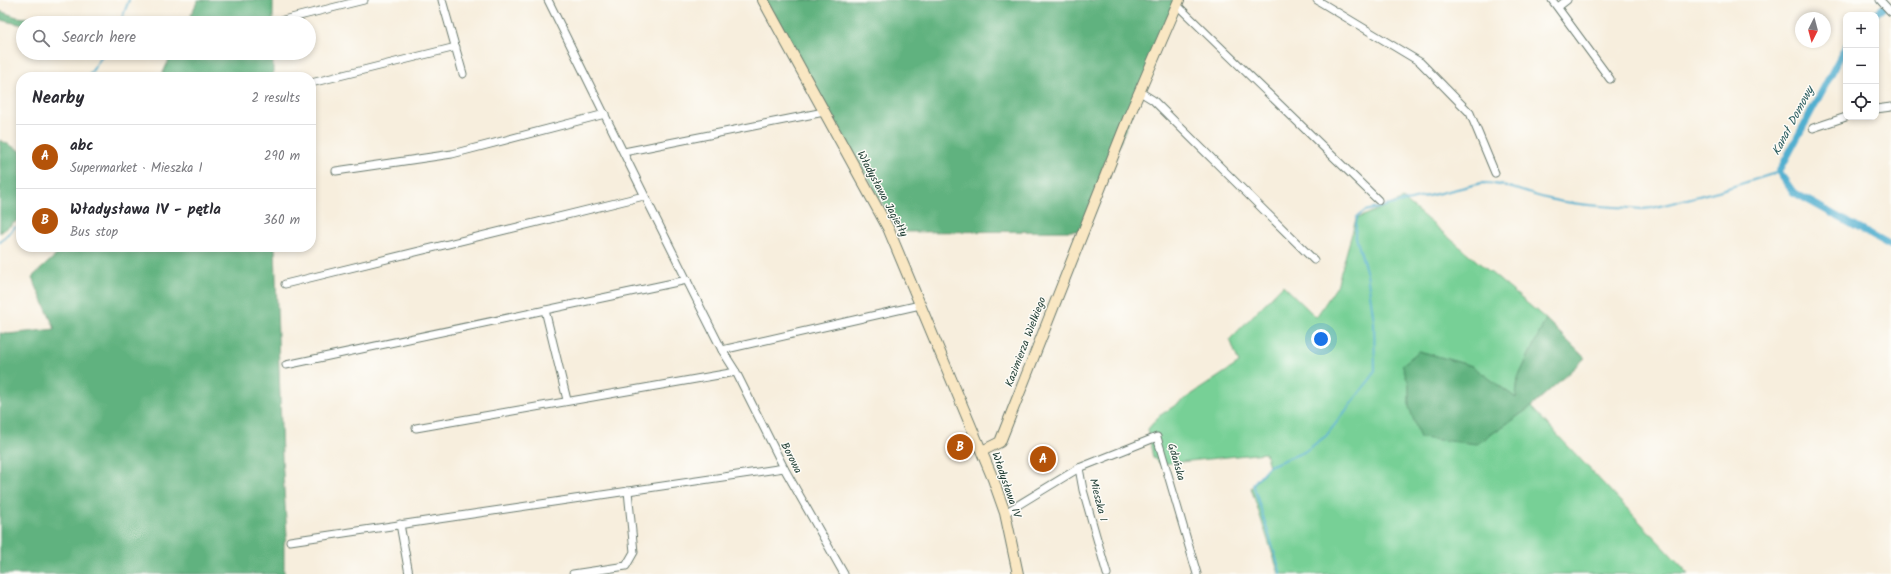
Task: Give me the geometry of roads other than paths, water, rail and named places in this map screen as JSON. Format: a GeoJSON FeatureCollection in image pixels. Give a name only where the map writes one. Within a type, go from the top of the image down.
{"type":"FeatureCollection","features":[{"type":"Feature","properties":{"kind":"street"},"geometry":{"type":"LineString","coordinates":[[300,16],[364,0]]}},
{"type":"Feature","properties":{"kind":"street"},"geometry":{"type":"LineString","coordinates":[[442,0],[463,74]]}},
{"type":"Feature","properties":{"kind":"street","name":"Borowa"},"geometry":{"type":"LineString","coordinates":[[548,0],[624,152],[644,196],[722,350],[736,372],[784,468],[844,574]]}},
{"type":"Feature","properties":{"kind":"street","name":"Władysława Jagiełły"},"geometry":{"type":"LineString","coordinates":[[763,0],[888,228],[982,451]]}},
{"type":"Feature","properties":{"kind":"street"},"geometry":{"type":"LineString","coordinates":[[1317,0],[1420,62],[1470,113],[1495,173]]}},
{"type":"Feature","properties":{"kind":"street"},"geometry":{"type":"LineString","coordinates":[[1552,0],[1610,79]]}},
{"type":"Feature","properties":{"kind":"street"},"geometry":{"type":"LineString","coordinates":[[1558,7],[1566,0]]}},
{"type":"Feature","properties":{"kind":"street"},"geometry":{"type":"LineString","coordinates":[[1880,0],[1891,12]]}},
{"type":"Feature","properties":{"kind":"street"},"geometry":{"type":"LineString","coordinates":[[1178,3],[1185,12],[1378,200]]}},
{"type":"Feature","properties":{"kind":"street","name":"Kazimierza Wielkiego"},"geometry":{"type":"LineString","coordinates":[[982,451],[1000,442],[1083,231],[1178,3]]}},
{"type":"Feature","properties":{"kind":"street"},"geometry":{"type":"LineString","coordinates":[[316,82],[456,47]]}},
{"type":"Feature","properties":{"kind":"street"},"geometry":{"type":"LineString","coordinates":[[1140,92],[1153,100],[1314,260]]}},
{"type":"Feature","properties":{"kind":"street"},"geometry":{"type":"LineString","coordinates":[[1879,108],[1891,106]]}},
{"type":"Feature","properties":{"kind":"street"},"geometry":{"type":"LineString","coordinates":[[624,152],[824,112]]}},
{"type":"Feature","properties":{"kind":"street"},"geometry":{"type":"LineString","coordinates":[[336,171],[452,154],[605,114]]}},
{"type":"Feature","properties":{"kind":"street"},"geometry":{"type":"LineString","coordinates":[[1813,128],[1843,118]]}},
{"type":"Feature","properties":{"kind":"street"},"geometry":{"type":"LineString","coordinates":[[285,284],[644,196]]}},
{"type":"Feature","properties":{"kind":"street"},"geometry":{"type":"LineString","coordinates":[[286,365],[687,280]]}},
{"type":"Feature","properties":{"kind":"street"},"geometry":{"type":"LineString","coordinates":[[722,350],[920,305]]}},
{"type":"Feature","properties":{"kind":"street"},"geometry":{"type":"LineString","coordinates":[[545,310],[567,400]]}},
{"type":"Feature","properties":{"kind":"street"},"geometry":{"type":"LineString","coordinates":[[416,428],[567,400],[736,372]]}},
{"type":"Feature","properties":{"kind":"street","name":"Gdańska"},"geometry":{"type":"LineString","coordinates":[[1079,468],[1157,437],[1197,574]]}},
{"type":"Feature","properties":{"kind":"street","name":"Władysława IV"},"geometry":{"type":"LineString","coordinates":[[982,451],[1005,513],[1018,574]]}},
{"type":"Feature","properties":{"kind":"street"},"geometry":{"type":"LineString","coordinates":[[290,540],[784,468]]}},
{"type":"Feature","properties":{"kind":"street","name":"Mieszka I"},"geometry":{"type":"LineString","coordinates":[[1005,513],[1079,468],[1083,490],[1107,574]]}},
{"type":"Feature","properties":{"kind":"street"},"geometry":{"type":"LineString","coordinates":[[573,574],[626,566],[634,552],[628,491]]}},
{"type":"Feature","properties":{"kind":"street"},"geometry":{"type":"LineString","coordinates":[[400,524],[409,574]]}},
{"type":"Feature","properties":{"kind":"waterway"},"geometry":{"type":"LineString","coordinates":[[123,16],[129,0]]}},
{"type":"Feature","properties":{"kind":"waterway","name":"Kanał Domowy"},"geometry":{"type":"LineString","coordinates":[[1878,12],[1883,8]]}},
{"type":"Feature","properties":{"kind":"waterway","name":"Kanał Domowy"},"geometry":{"type":"LineString","coordinates":[[1845,48],[1779,172],[1793,192],[1891,246]]}},
{"type":"Feature","properties":{"kind":"waterway"},"geometry":{"type":"LineString","coordinates":[[91,72],[99,60]]}},
{"type":"Feature","properties":{"kind":"waterway"},"geometry":{"type":"LineString","coordinates":[[1281,574],[1253,484],[1269,466],[1304,452],[1326,436],[1371,378],[1375,370],[1374,321],[1367,274],[1355,234],[1357,217],[1365,211],[1482,183],[1506,186],[1545,198],[1569,203],[1642,209],[1652,208],[1718,191],[1779,172]]}},
{"type":"Feature","properties":{"kind":"waterway"},"geometry":{"type":"LineString","coordinates":[[0,242],[15,227]]}},
{"type":"Feature","properties":{"kind":"place","name":"Władysława IV - pętla"},"geometry":{"type":"Point","coordinates":[960,447]}},
{"type":"Feature","properties":{"kind":"place","name":"abc"},"geometry":{"type":"Point","coordinates":[1043,459]}}]}
